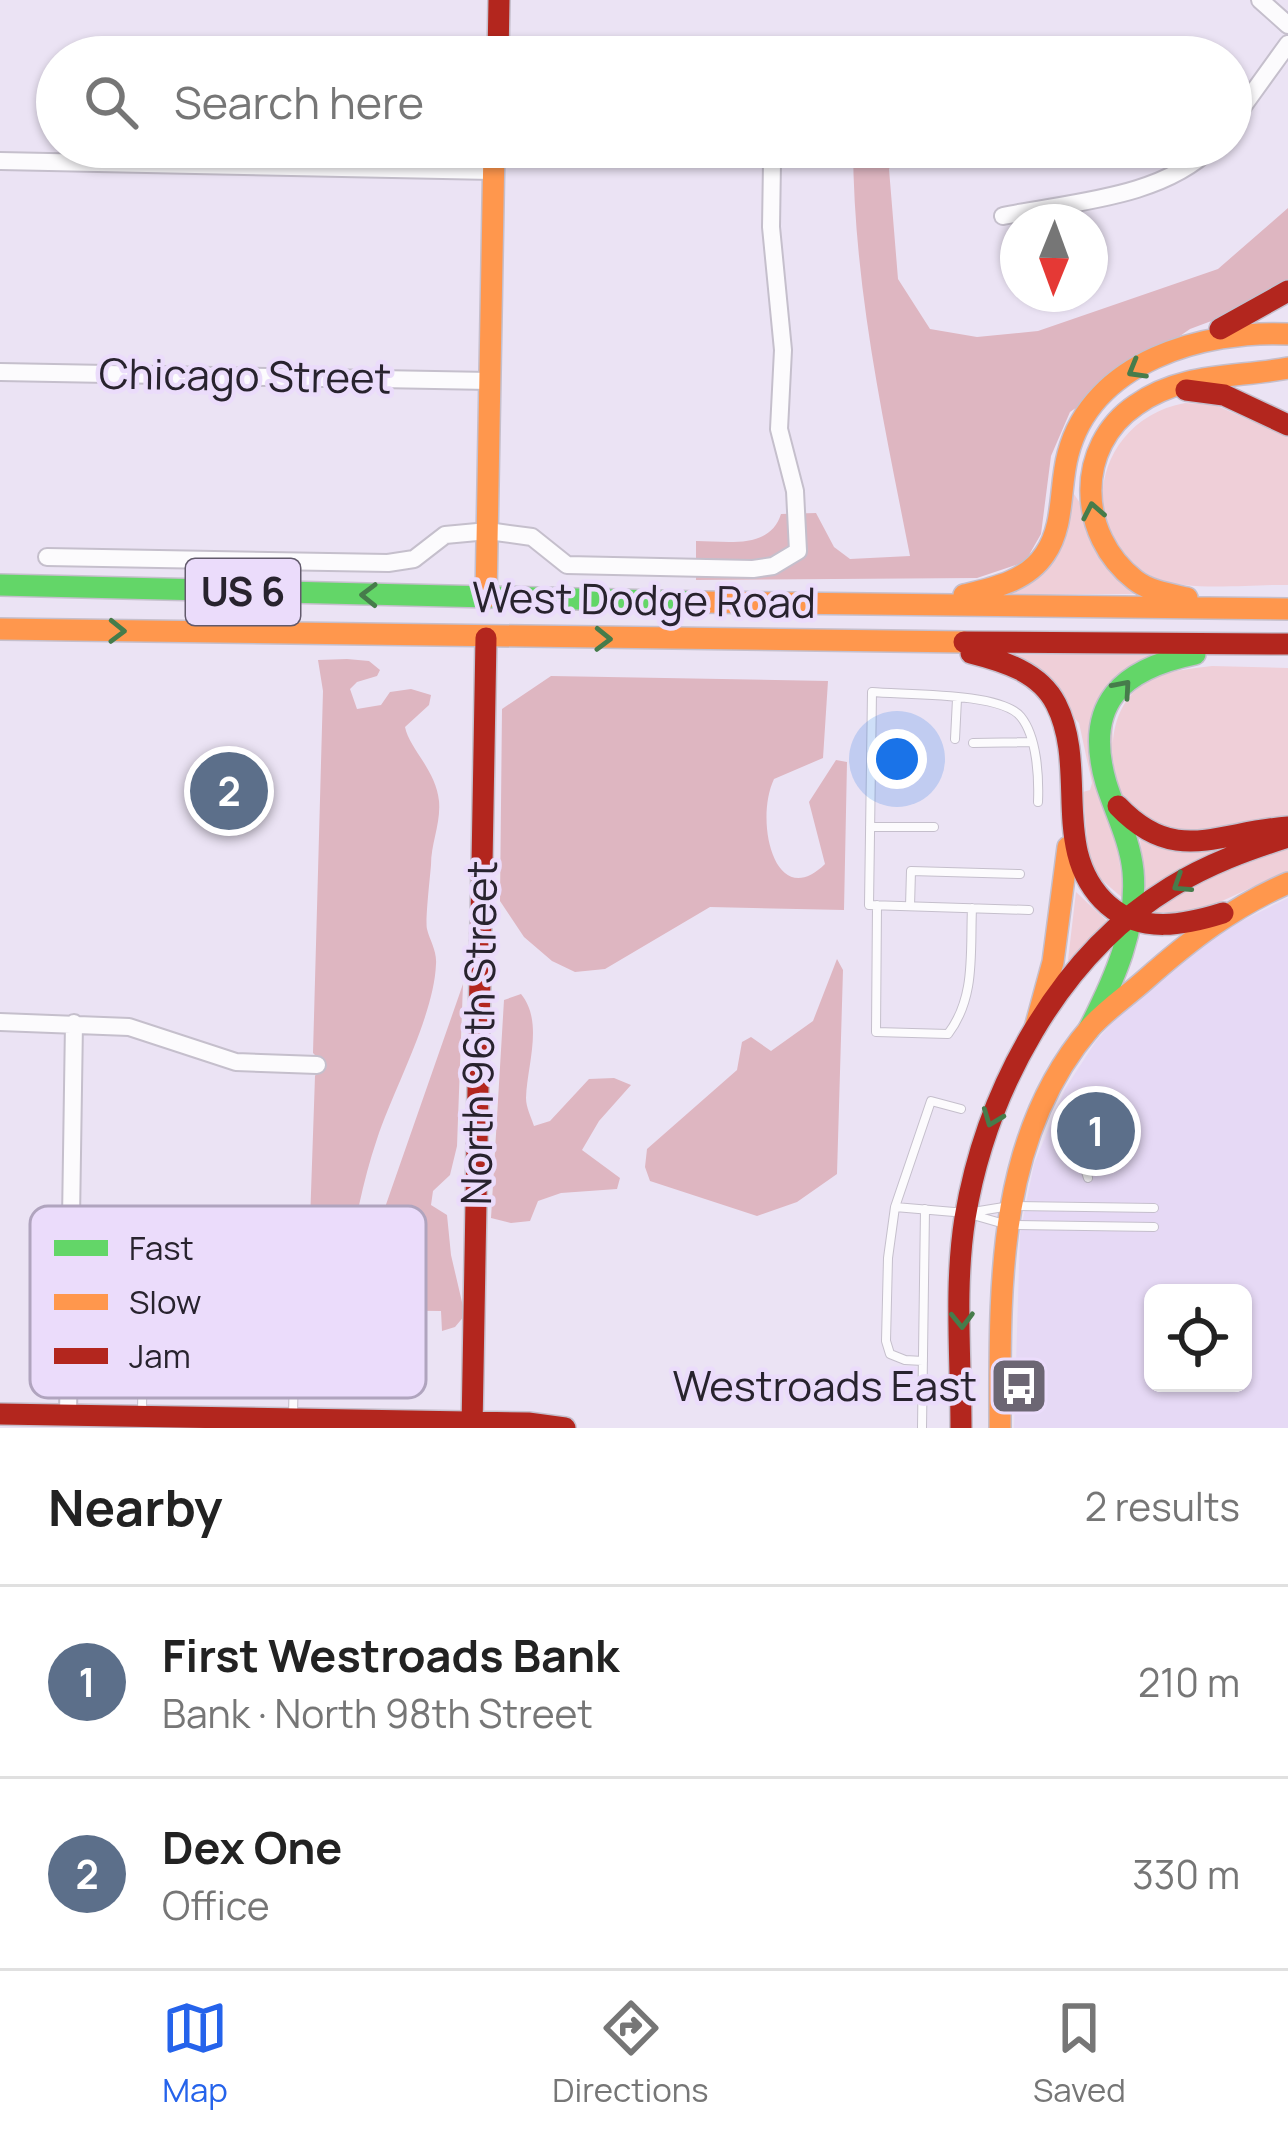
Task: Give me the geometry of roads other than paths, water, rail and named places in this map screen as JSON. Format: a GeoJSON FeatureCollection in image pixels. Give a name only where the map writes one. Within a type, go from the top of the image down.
{"type":"FeatureCollection","features":[{"type":"Feature","properties":{"kind":"main road"},"geometry":{"type":"LineString","coordinates":[[499,36],[500,0]]}},
{"type":"Feature","properties":{"kind":"main road"},"geometry":{"type":"LineString","coordinates":[[486,598],[493,168]]}},
{"type":"Feature","properties":{"kind":"main road"},"geometry":{"type":"LineString","coordinates":[[895,605],[997,587],[1029,572],[1051,544],[1064,464],[1080,423],[1116,382],[1288,291]]}},
{"type":"Feature","properties":{"kind":"main road"},"geometry":{"type":"LineString","coordinates":[[1175,350],[1246,333],[1288,334]]}},
{"type":"Feature","properties":{"kind":"main road"},"geometry":{"type":"LineString","coordinates":[[1232,608],[1166,593],[1136,580],[1107,550],[1089,494],[1095,458],[1124,413],[1156,394],[1222,374],[1288,368]]}},
{"type":"Feature","properties":{"kind":"main road"},"geometry":{"type":"LineString","coordinates":[[1156,394],[1210,391],[1288,425]]}},
{"type":"Feature","properties":{"kind":"main road","name":"West Dodge Road"},"geometry":{"type":"LineString","coordinates":[[0,585],[486,598],[1288,609]]}},
{"type":"Feature","properties":{"kind":"main road"},"geometry":{"type":"LineString","coordinates":[[0,597],[59,587]]}},
{"type":"Feature","properties":{"kind":"main road","name":"West Dodge Road"},"geometry":{"type":"LineString","coordinates":[[0,629],[1288,646]]}},
{"type":"Feature","properties":{"kind":"main road","name":"North 96th Street"},"geometry":{"type":"LineString","coordinates":[[472,1426],[486,638]]}},
{"type":"Feature","properties":{"kind":"main road"},"geometry":{"type":"LineString","coordinates":[[894,641],[1004,661],[1039,682],[1056,704],[1068,737],[1077,861],[1102,902],[1131,919],[1179,926],[1223,913],[1288,883]]}},
{"type":"Feature","properties":{"kind":"main road"},"geometry":{"type":"LineString","coordinates":[[1000,1428],[1009,1215],[1022,1158],[1043,1101],[1089,1029],[1118,968],[1131,919],[1133,869],[1100,749],[1105,713],[1111,698],[1139,670],[1194,655],[1288,646]]}},
{"type":"Feature","properties":{"kind":"main road"},"geometry":{"type":"LineString","coordinates":[[1112,796],[1132,823],[1173,842],[1288,826]]}},
{"type":"Feature","properties":{"kind":"main road"},"geometry":{"type":"LineString","coordinates":[[1035,1028],[1059,926],[1072,805]]}},
{"type":"Feature","properties":{"kind":"main road"},"geometry":{"type":"LineString","coordinates":[[961,1428],[966,1213],[994,1111],[1035,1028],[1084,961],[1131,919],[1213,865],[1288,837]]}},
{"type":"Feature","properties":{"kind":"main road"},"geometry":{"type":"LineString","coordinates":[[1089,1029],[1223,913]]}},
{"type":"Feature","properties":{"kind":"main road"},"geometry":{"type":"LineString","coordinates":[[0,1414],[565,1428]]}},
{"type":"Feature","properties":{"kind":"street"},"geometry":{"type":"LineString","coordinates":[[1260,0],[1288,25]]}},
{"type":"Feature","properties":{"kind":"street"},"geometry":{"type":"LineString","coordinates":[[1252,94],[1288,44]]}},
{"type":"Feature","properties":{"kind":"street"},"geometry":{"type":"LineString","coordinates":[[0,161],[36,162]]}},
{"type":"Feature","properties":{"kind":"street"},"geometry":{"type":"LineString","coordinates":[[345,168],[493,171]]}},
{"type":"Feature","properties":{"kind":"street"},"geometry":{"type":"LineString","coordinates":[[47,557],[388,563],[415,559],[445,535],[488,531],[524,534],[561,563],[578,567],[773,566],[798,551],[795,491],[778,429],[783,350],[771,227],[772,168]]}},
{"type":"Feature","properties":{"kind":"street"},"geometry":{"type":"LineString","coordinates":[[1061,204],[1144,187],[1187,168]]}},
{"type":"Feature","properties":{"kind":"street","name":"Chicago Street"},"geometry":{"type":"LineString","coordinates":[[0,372],[490,381]]}},
{"type":"Feature","properties":{"kind":"street"},"geometry":{"type":"LineString","coordinates":[[0,1022],[129,1027],[236,1062],[317,1064]]}},
{"type":"Feature","properties":{"kind":"street"},"geometry":{"type":"LineString","coordinates":[[74,1023],[75,1206]]}},
{"type":"Feature","properties":{"kind":"lane"},"geometry":{"type":"LineString","coordinates":[[1029,910],[869,905],[872,692],[999,702],[1021,716],[1030,742],[1038,802]]}},
{"type":"Feature","properties":{"kind":"lane"},"geometry":{"type":"LineString","coordinates":[[955,739],[957,699]]}},
{"type":"Feature","properties":{"kind":"lane"},"geometry":{"type":"LineString","coordinates":[[973,743],[1030,742]]}},
{"type":"Feature","properties":{"kind":"lane"},"geometry":{"type":"LineString","coordinates":[[870,826],[934,827]]}},
{"type":"Feature","properties":{"kind":"lane"},"geometry":{"type":"LineString","coordinates":[[910,906],[911,871],[1020,874]]}},
{"type":"Feature","properties":{"kind":"lane"},"geometry":{"type":"LineString","coordinates":[[878,905],[876,1033],[948,1034],[963,1015],[969,993],[971,908]]}},
{"type":"Feature","properties":{"kind":"lane"},"geometry":{"type":"LineString","coordinates":[[922,1360],[890,1354],[886,1341],[895,1207],[931,1101],[962,1109]]}},
{"type":"Feature","properties":{"kind":"lane"},"geometry":{"type":"LineString","coordinates":[[1069,1119],[1088,1178]]}},
{"type":"Feature","properties":{"kind":"lane"},"geometry":{"type":"LineString","coordinates":[[895,1207],[1154,1227]]}},
{"type":"Feature","properties":{"kind":"lane"},"geometry":{"type":"LineString","coordinates":[[966,1213],[1154,1208]]}},
{"type":"Feature","properties":{"kind":"lane"},"geometry":{"type":"LineString","coordinates":[[922,1428],[925,1209]]}},
{"type":"Feature","properties":{"kind":"lane"},"geometry":{"type":"LineString","coordinates":[[142,1398],[142,1417]]}},
{"type":"Feature","properties":{"kind":"place","name":"Dex One"},"geometry":{"type":"Point","coordinates":[229,791]}},
{"type":"Feature","properties":{"kind":"place","name":"First Westroads Bank"},"geometry":{"type":"Point","coordinates":[1096,1131]}},
{"type":"Feature","properties":{"kind":"place","name":"Westroads East"},"geometry":{"type":"Point","coordinates":[1019,1386]}}]}
